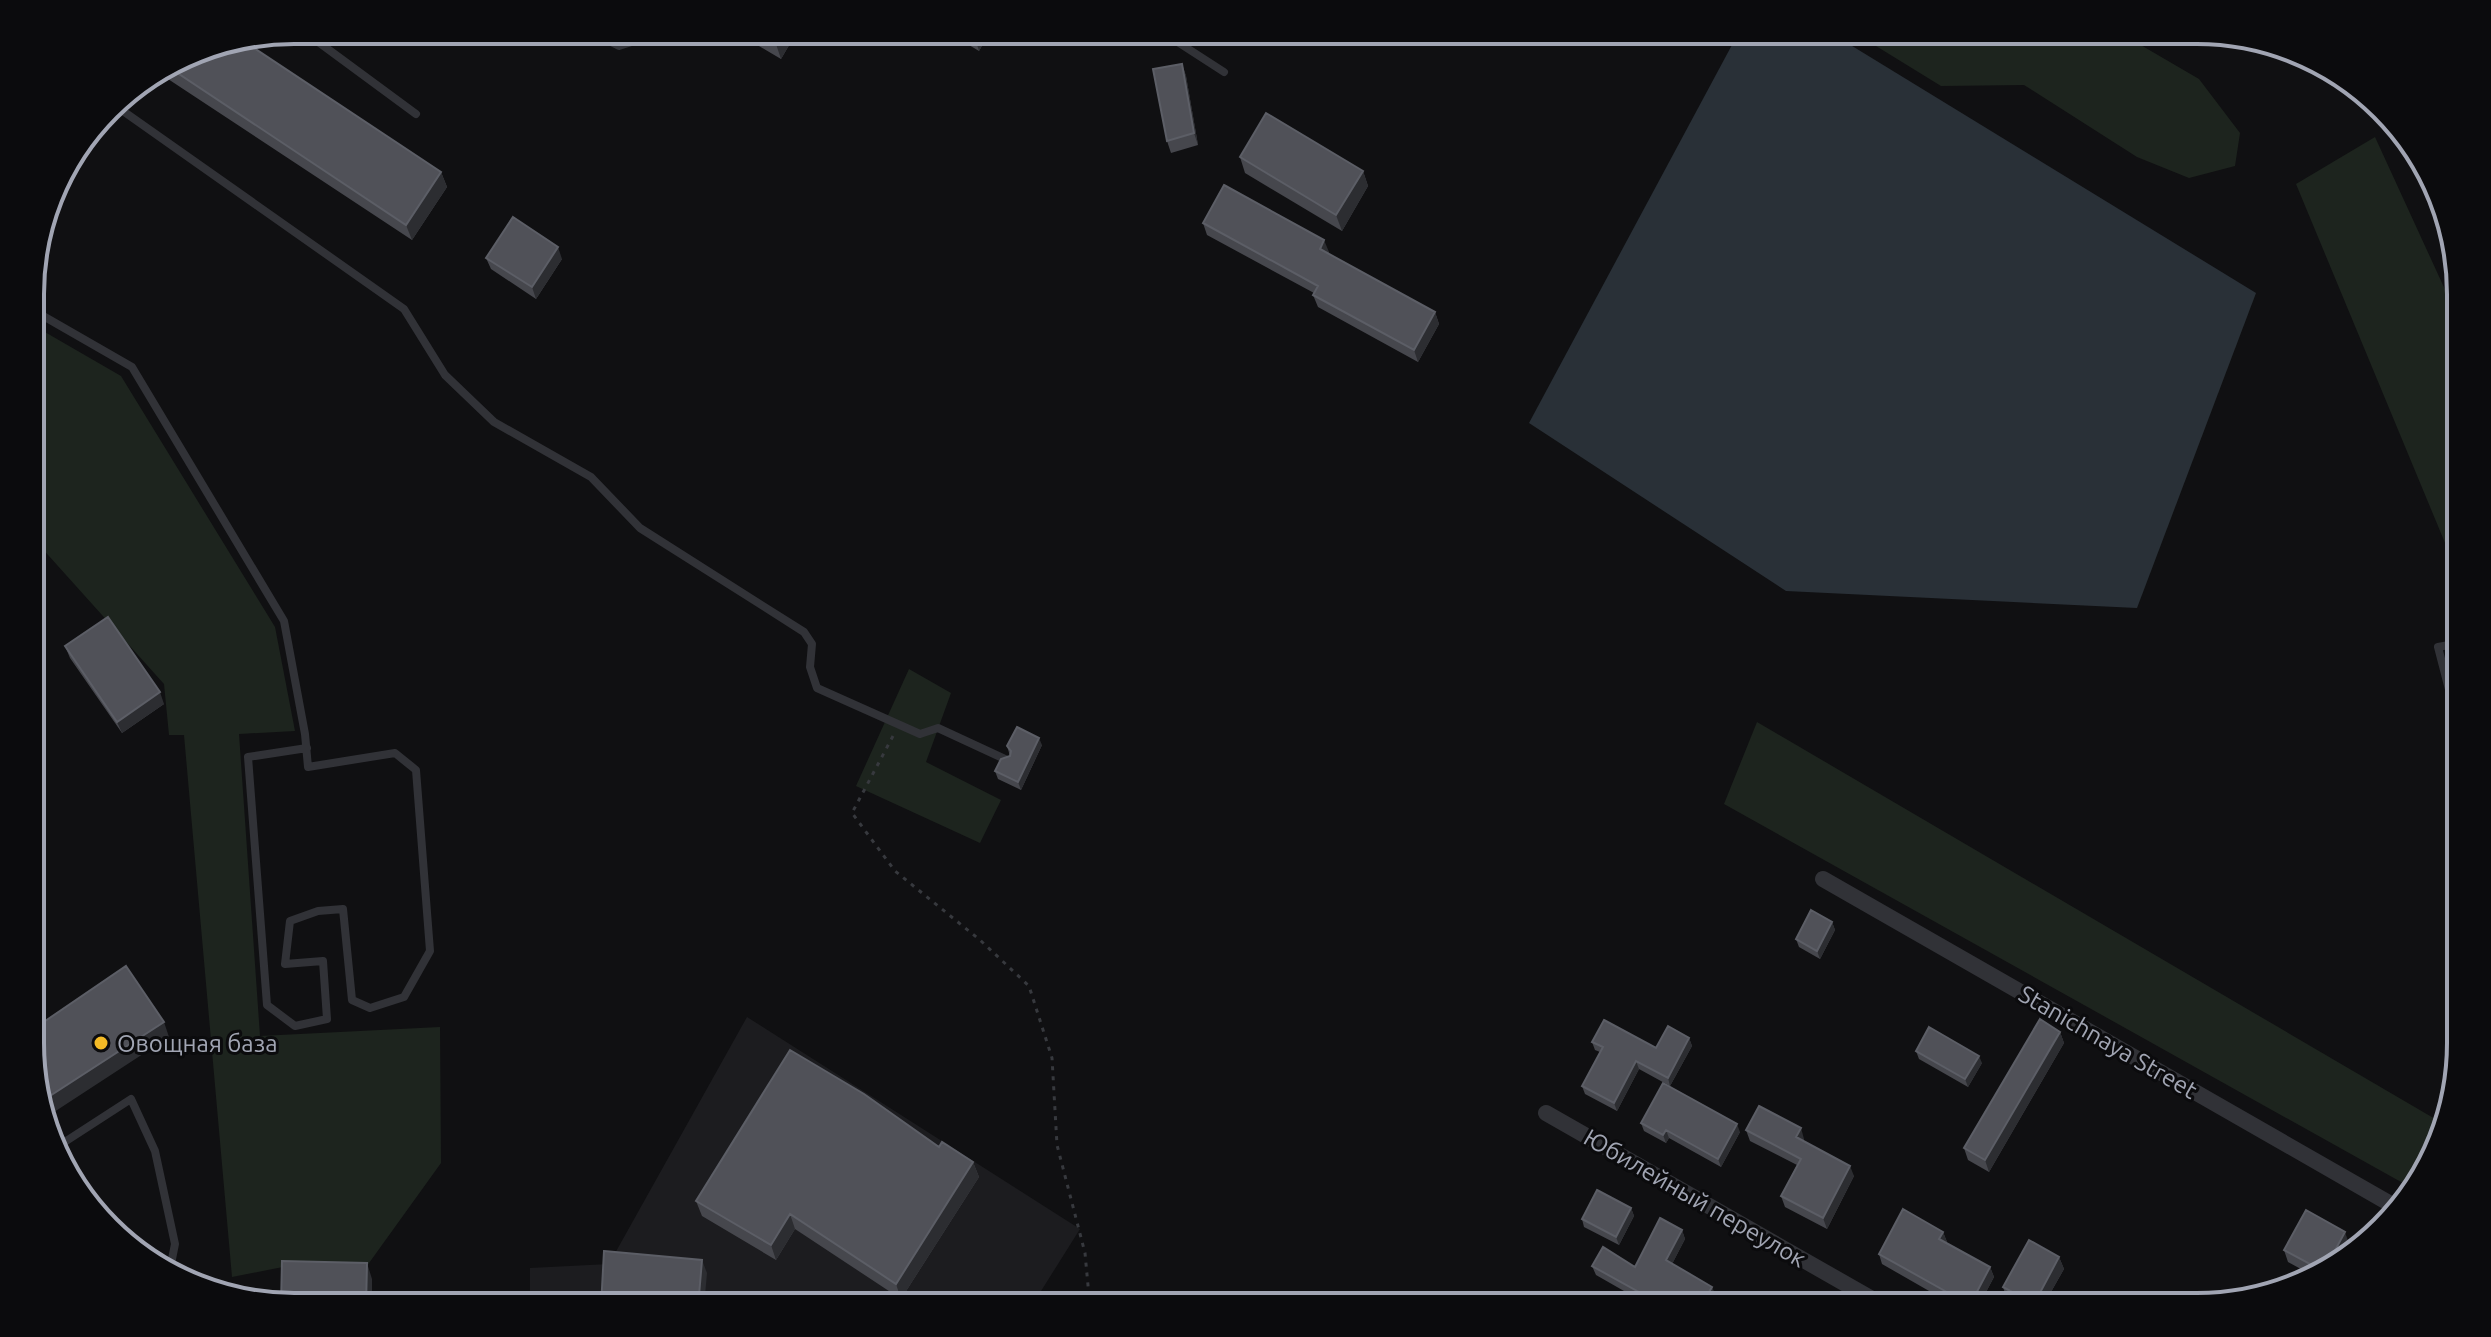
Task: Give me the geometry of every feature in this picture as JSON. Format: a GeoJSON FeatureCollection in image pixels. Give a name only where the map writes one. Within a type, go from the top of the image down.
{"type":"FeatureCollection","features":[{"type":"Feature","properties":{"kind":"street","name":"Stanichnaya Street"},"geometry":{"type":"LineString","coordinates":[[1823,879],[2389,1203]]}},
{"type":"Feature","properties":{"kind":"street","name":"Юбилейный переулок"},"geometry":{"type":"LineString","coordinates":[[1546,1113],[1860,1292]]}},
{"type":"Feature","properties":{"kind":"lane"},"geometry":{"type":"LineString","coordinates":[[322,45],[416,114]]}},
{"type":"Feature","properties":{"kind":"lane"},"geometry":{"type":"LineString","coordinates":[[1181,45],[1224,72]]}},
{"type":"Feature","properties":{"kind":"lane"},"geometry":{"type":"LineString","coordinates":[[123,111],[404,309],[445,375],[494,422],[591,477],[640,528],[804,632],[812,644],[810,667],[817,688],[920,734],[938,728],[1007,760]]}},
{"type":"Feature","properties":{"kind":"lane"},"geometry":{"type":"LineString","coordinates":[[45,317],[132,367],[284,621],[307,748],[308,767],[395,753],[416,770],[430,951],[404,997],[370,1008],[352,1000],[343,909],[318,911],[290,921],[285,964],[323,961],[327,1019],[295,1026],[267,1005],[248,757],[307,748]]}},
{"type":"Feature","properties":{"kind":"lane"},"geometry":{"type":"LineString","coordinates":[[2447,645],[2438,647],[2447,682]]}},
{"type":"Feature","properties":{"kind":"lane"},"geometry":{"type":"LineString","coordinates":[[64,1142],[131,1099],[155,1151],[175,1244],[172,1261]]}},
{"type":"Feature","properties":{"kind":"path"},"geometry":{"type":"LineString","coordinates":[[898,725],[852,813],[895,871],[980,940],[1029,986],[1052,1058],[1057,1145],[1085,1253],[1089,1293]]}},
{"type":"Feature","properties":{"kind":"shaded area"},"geometry":{"type":"Polygon","coordinates":[[[1732,44],[1849,44],[2256,293],[2137,608],[1786,591],[1529,423],[1732,44]]]}},
{"type":"Feature","properties":{"kind":"shaded area"},"geometry":{"type":"Polygon","coordinates":[[[1873,44],[2139,44],[2199,79],[2240,133],[2235,166],[2189,178],[2137,157],[2024,85],[1941,86],[1873,44]]]}},
{"type":"Feature","properties":{"kind":"shaded area"},"geometry":{"type":"Polygon","coordinates":[[[2375,137],[2447,294],[2447,548],[2296,184],[2375,137]]]}},
{"type":"Feature","properties":{"kind":"shaded area"},"geometry":{"type":"Polygon","coordinates":[[[45,332],[121,376],[275,627],[295,731],[239,734],[260,1036],[440,1027],[441,1163],[364,1270],[288,1266],[232,1277],[184,735],[169,735],[164,684],[45,551],[45,332]]]}},
{"type":"Feature","properties":{"kind":"shaded area"},"geometry":{"type":"Polygon","coordinates":[[[909,669],[951,693],[926,762],[1001,800],[980,843],[856,786],[909,669]]]}},
{"type":"Feature","properties":{"kind":"shaded area"},"geometry":{"type":"Polygon","coordinates":[[[1757,722],[2435,1119],[2421,1154],[2404,1184],[1724,804],[1757,722]]]}},
{"type":"Feature","properties":{"kind":"shaded area"},"geometry":{"type":"Polygon","coordinates":[[[747,1017],[1080,1229],[1040,1293],[530,1293],[530,1268],[609,1264],[747,1017]]]}},
{"type":"Feature","properties":{"kind":"building"},"geometry":{"type":"Polygon","coordinates":[[[254,48],[441,172],[406,225],[177,73],[214,57],[254,48]]]}},
{"type":"Feature","properties":{"kind":"building"},"geometry":{"type":"Polygon","coordinates":[[[1182,64],[1194,133],[1167,141],[1153,69],[1182,64]]]}},
{"type":"Feature","properties":{"kind":"building"},"geometry":{"type":"Polygon","coordinates":[[[1266,113],[1363,171],[1336,215],[1240,157],[1266,113]]]}},
{"type":"Feature","properties":{"kind":"building"},"geometry":{"type":"Polygon","coordinates":[[[1224,185],[1324,240],[1320,249],[1435,312],[1414,350],[1313,295],[1318,286],[1203,223],[1224,185]]]}},
{"type":"Feature","properties":{"kind":"building"},"geometry":{"type":"Polygon","coordinates":[[[513,217],[558,247],[532,287],[486,258],[513,217]]]}},
{"type":"Feature","properties":{"kind":"building"},"geometry":{"type":"Polygon","coordinates":[[[108,617],[160,692],[117,722],[65,646],[108,617]]]}},
{"type":"Feature","properties":{"kind":"building"},"geometry":{"type":"Polygon","coordinates":[[[1017,727],[1039,738],[1018,782],[995,771],[1001,759],[1010,756],[1007,746],[1017,727]]]}},
{"type":"Feature","properties":{"kind":"building"},"geometry":{"type":"Polygon","coordinates":[[[1811,910],[1832,922],[1817,951],[1796,939],[1811,910]]]}},
{"type":"Feature","properties":{"kind":"building","name":"Овощная база"},"geometry":{"type":"Polygon","coordinates":[[[126,966],[164,1022],[50,1096],[46,1076],[44,1022],[126,966]]]}},
{"type":"Feature","properties":{"kind":"building"},"geometry":{"type":"Polygon","coordinates":[[[2040,1019],[2060,1032],[1985,1160],[1964,1148],[2040,1019]]]}},
{"type":"Feature","properties":{"kind":"building"},"geometry":{"type":"Polygon","coordinates":[[[1604,1020],[1656,1048],[1668,1026],[1689,1038],[1668,1078],[1636,1061],[1614,1103],[1582,1086],[1603,1047],[1592,1042],[1604,1020]]]}},
{"type":"Feature","properties":{"kind":"building"},"geometry":{"type":"Polygon","coordinates":[[[1929,1027],[1979,1056],[1965,1079],[1916,1051],[1929,1027]]]}},
{"type":"Feature","properties":{"kind":"building"},"geometry":{"type":"Polygon","coordinates":[[[790,1050],[864,1094],[939,1147],[942,1142],[973,1162],[896,1284],[790,1214],[771,1245],[696,1201],[790,1050]]]}},
{"type":"Feature","properties":{"kind":"building"},"geometry":{"type":"Polygon","coordinates":[[[1663,1083],[1737,1124],[1718,1159],[1666,1130],[1663,1135],[1641,1123],[1663,1083]]]}},
{"type":"Feature","properties":{"kind":"building"},"geometry":{"type":"Polygon","coordinates":[[[1759,1106],[1801,1128],[1796,1137],[1850,1166],[1823,1218],[1781,1196],[1801,1159],[1746,1130],[1759,1106]]]}},
{"type":"Feature","properties":{"kind":"building"},"geometry":{"type":"Polygon","coordinates":[[[1597,1190],[1631,1208],[1616,1237],[1582,1219],[1597,1190]]]}},
{"type":"Feature","properties":{"kind":"building"},"geometry":{"type":"Polygon","coordinates":[[[1903,1209],[1943,1232],[1939,1239],[1990,1267],[1977,1292],[1947,1292],[1879,1254],[1903,1209]]]}},
{"type":"Feature","properties":{"kind":"building"},"geometry":{"type":"Polygon","coordinates":[[[2306,1210],[2345,1232],[2334,1252],[2312,1265],[2284,1250],[2306,1210]]]}},
{"type":"Feature","properties":{"kind":"building"},"geometry":{"type":"Polygon","coordinates":[[[1660,1218],[1682,1230],[1666,1260],[1712,1287],[1709,1292],[1639,1292],[1592,1266],[1603,1247],[1635,1267],[1660,1218]]]}},
{"type":"Feature","properties":{"kind":"building"},"geometry":{"type":"Polygon","coordinates":[[[2029,1240],[2059,1257],[2040,1292],[2012,1292],[2003,1287],[2029,1240]]]}},
{"type":"Feature","properties":{"kind":"building"},"geometry":{"type":"Polygon","coordinates":[[[604,1251],[702,1260],[699,1293],[602,1293],[604,1251]]]}},
{"type":"Feature","properties":{"kind":"building"},"geometry":{"type":"Polygon","coordinates":[[[282,1261],[367,1263],[366,1293],[281,1292],[282,1261]]]}},
{"type":"Feature","properties":{"kind":"place","name":"Овощная база"},"geometry":{"type":"Point","coordinates":[101,1043]}}]}
